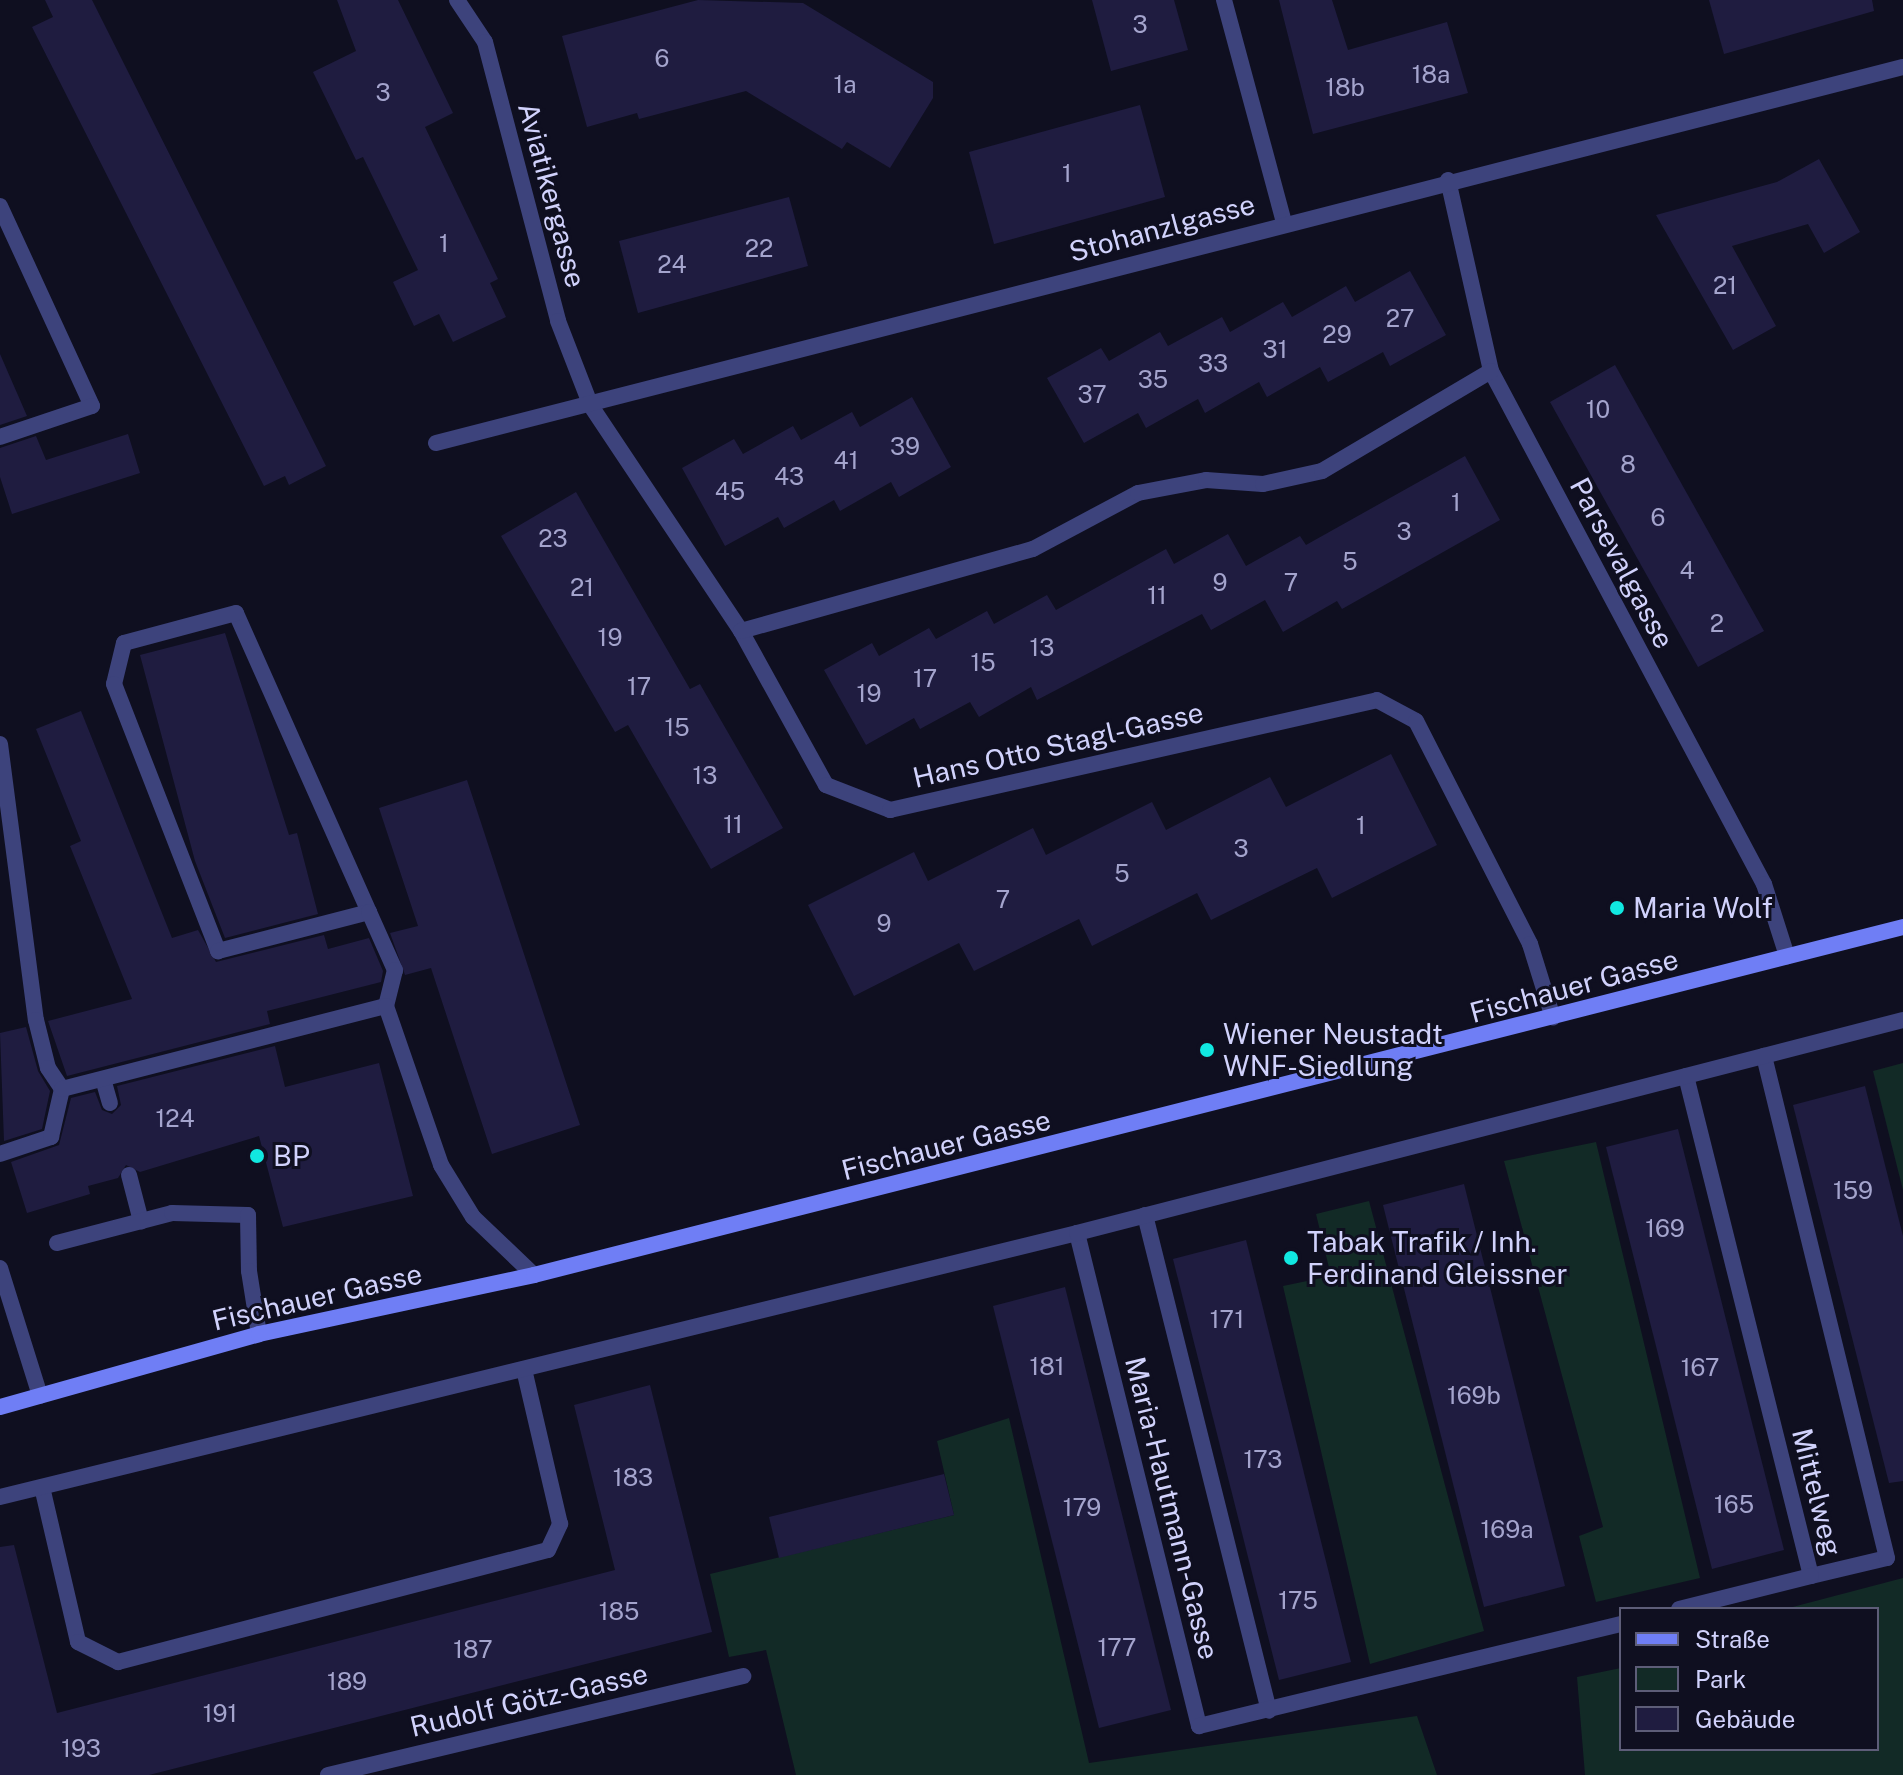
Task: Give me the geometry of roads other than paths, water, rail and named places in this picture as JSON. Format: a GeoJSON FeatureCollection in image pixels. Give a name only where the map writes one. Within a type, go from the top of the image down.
{"type":"FeatureCollection","features":[{"type":"Feature","properties":{"kind":"main road","name":"Fischauer Gasse"},"geometry":{"type":"LineString","coordinates":[[0,1407],[259,1334],[534,1275],[1903,927]]}},
{"type":"Feature","properties":{"kind":"street","name":"Aviatikergasse"},"geometry":{"type":"LineString","coordinates":[[457,0],[485,42],[558,321],[591,406]]}},
{"type":"Feature","properties":{"kind":"street"},"geometry":{"type":"LineString","coordinates":[[1224,0],[1284,222]]}},
{"type":"Feature","properties":{"kind":"street","name":"Stohanzlgasse"},"geometry":{"type":"LineString","coordinates":[[436,443],[591,406],[1284,222],[1903,67]]}},
{"type":"Feature","properties":{"kind":"street","name":"Parsevalgasse"},"geometry":{"type":"LineString","coordinates":[[1448,180],[1491,371],[1764,884],[1787,956]]}},
{"type":"Feature","properties":{"kind":"street"},"geometry":{"type":"LineString","coordinates":[[0,206],[92,406],[0,437]]}},
{"type":"Feature","properties":{"kind":"street"},"geometry":{"type":"LineString","coordinates":[[741,631],[1033,549],[1138,493],[1206,480],[1263,484],[1322,471],[1491,371]]}},
{"type":"Feature","properties":{"kind":"street","name":"Hans Otto Stagl-Gasse"},"geometry":{"type":"LineString","coordinates":[[591,406],[741,631],[826,785],[890,810],[1377,700],[1416,721],[1530,944],[1553,1018]]}},
{"type":"Feature","properties":{"kind":"street"},"geometry":{"type":"LineString","coordinates":[[369,912],[218,951],[114,684],[124,643],[236,613],[395,970],[386,1006],[441,1165],[473,1217],[534,1275]]}},
{"type":"Feature","properties":{"kind":"street"},"geometry":{"type":"LineString","coordinates":[[0,744],[36,1020],[48,1068],[62,1089],[51,1137],[0,1154]]}},
{"type":"Feature","properties":{"kind":"street"},"geometry":{"type":"LineString","coordinates":[[62,1089],[386,1006]]}},
{"type":"Feature","properties":{"kind":"street"},"geometry":{"type":"LineString","coordinates":[[0,1497],[1077,1233],[1903,1020]]}},
{"type":"Feature","properties":{"kind":"street","name":"Mittelweg"},"geometry":{"type":"LineString","coordinates":[[1686,1076],[1811,1576],[1887,1558],[1764,1056]]}},
{"type":"Feature","properties":{"kind":"street"},"geometry":{"type":"LineString","coordinates":[[103,1079],[110,1103]]}},
{"type":"Feature","properties":{"kind":"street"},"geometry":{"type":"LineString","coordinates":[[129,1175],[141,1221]]}},
{"type":"Feature","properties":{"kind":"street"},"geometry":{"type":"LineString","coordinates":[[57,1243],[172,1213],[248,1215],[249,1271],[259,1334]]}},
{"type":"Feature","properties":{"kind":"street","name":"Maria-Hautmann-Gasse"},"geometry":{"type":"LineString","coordinates":[[1145,1215],[1269,1711]]}},
{"type":"Feature","properties":{"kind":"street","name":"Maria-Hautmann-Gasse"},"geometry":{"type":"LineString","coordinates":[[1077,1233],[1199,1726],[1619,1624]]}},
{"type":"Feature","properties":{"kind":"street"},"geometry":{"type":"LineString","coordinates":[[0,1268],[40,1396]]}},
{"type":"Feature","properties":{"kind":"street"},"geometry":{"type":"LineString","coordinates":[[42,1487],[78,1642],[118,1662],[548,1550],[560,1524],[524,1369]]}},
{"type":"Feature","properties":{"kind":"street"},"geometry":{"type":"LineString","coordinates":[[1687,1607],[1811,1576]]}},
{"type":"Feature","properties":{"kind":"street","name":"Rudolf Götz-Gasse"},"geometry":{"type":"LineString","coordinates":[[328,1775],[743,1676]]}},
{"type":"Feature","properties":{"kind":"place","name":"Maria Wolf"},"geometry":{"type":"Point","coordinates":[1617,908]}},
{"type":"Feature","properties":{"kind":"place","name":"Wiener Neustadt WNF-Siedlung"},"geometry":{"type":"Point","coordinates":[1207,1050]}},
{"type":"Feature","properties":{"kind":"place","name":"BP"},"geometry":{"type":"Point","coordinates":[257,1156]}},
{"type":"Feature","properties":{"kind":"place","name":"Tabak Trafik / Inh. Ferdinand Gleissner"},"geometry":{"type":"Point","coordinates":[1291,1258]}}]}
